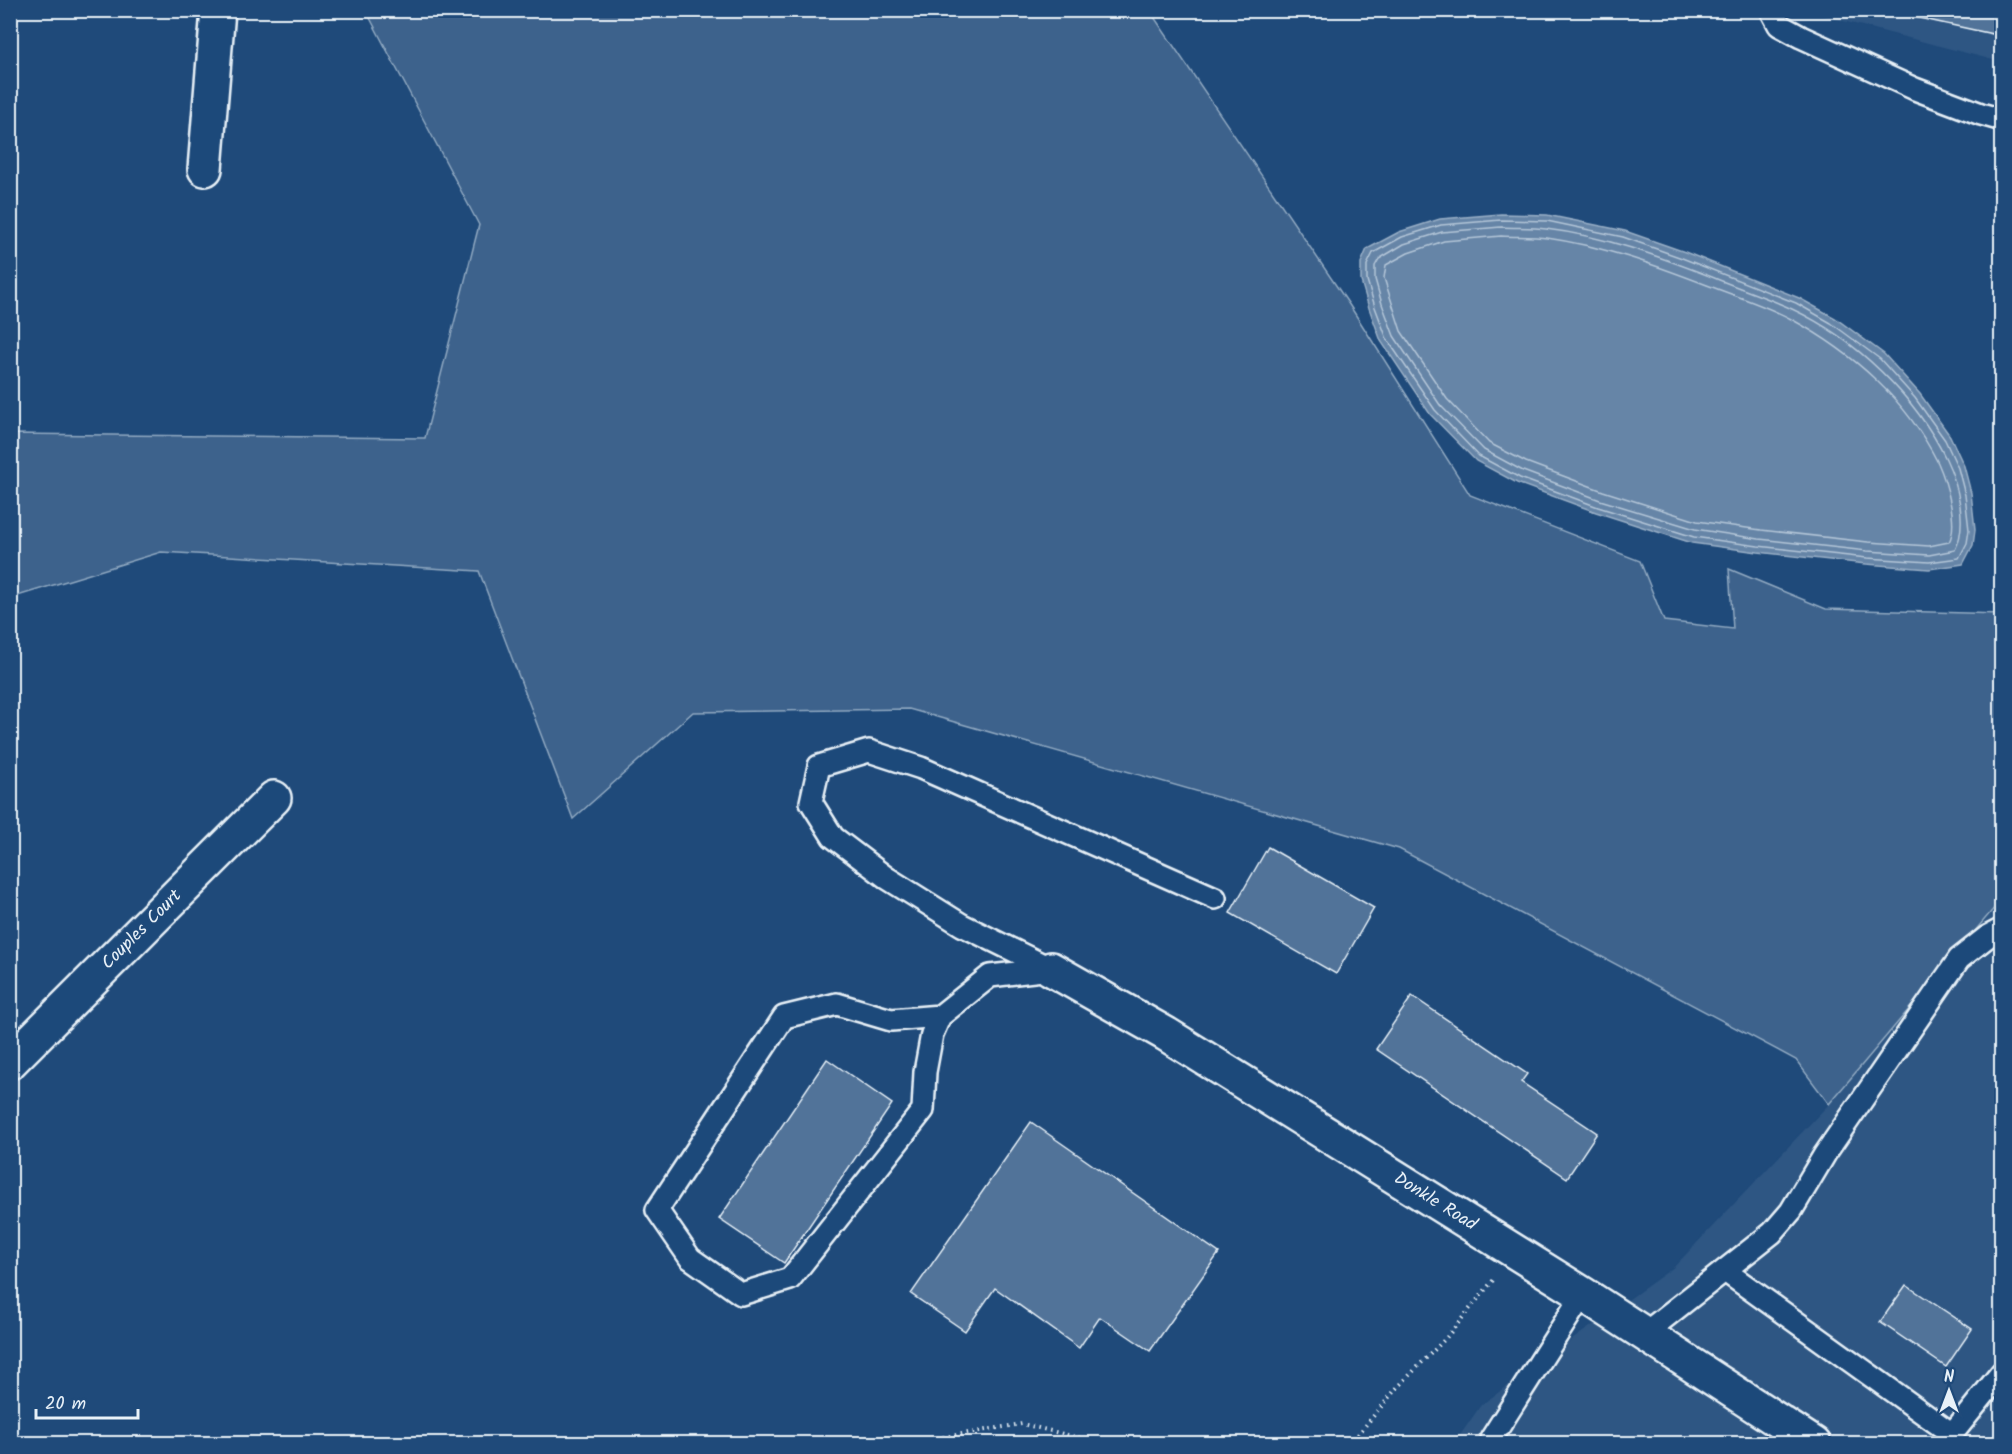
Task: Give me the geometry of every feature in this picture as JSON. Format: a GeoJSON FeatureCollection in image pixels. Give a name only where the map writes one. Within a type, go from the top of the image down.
{"type":"FeatureCollection","features":[{"type":"Feature","properties":{"kind":"street"},"geometry":{"type":"LineString","coordinates":[[205,169],[218,10]]}},
{"type":"Feature","properties":{"kind":"street","name":"Couples Court"},"geometry":{"type":"LineString","coordinates":[[10,1062],[274,798]]}},
{"type":"Feature","properties":{"kind":"street","name":"Donkle Road"},"geometry":{"type":"LineString","coordinates":[[1051,969],[1166,1034],[1583,1294],[1814,1443]]}},
{"type":"Feature","properties":{"kind":"lane"},"geometry":{"type":"LineString","coordinates":[[1771,10],[1779,25],[1801,37],[1915,88],[2001,120]]}},
{"type":"Feature","properties":{"kind":"lane"},"geometry":{"type":"LineString","coordinates":[[1051,969],[962,925],[887,878],[833,837],[811,802],[819,766],[869,751],[921,768],[1215,898]]}},
{"type":"Feature","properties":{"kind":"lane"},"geometry":{"type":"LineString","coordinates":[[1644,1334],[1773,1233],[1791,1212],[1825,1154],[1959,959],[2001,929]]}},
{"type":"Feature","properties":{"kind":"lane"},"geometry":{"type":"LineString","coordinates":[[940,1016],[891,1020],[837,1004],[784,1017],[657,1210],[690,1258],[741,1294],[790,1280],[923,1110],[925,1072],[932,1034],[940,1016],[990,976],[1051,969]]}},
{"type":"Feature","properties":{"kind":"lane"},"geometry":{"type":"LineString","coordinates":[[1725,1271],[1948,1439],[2001,1372]]}},
{"type":"Feature","properties":{"kind":"lane"},"geometry":{"type":"LineString","coordinates":[[1492,1442],[1583,1294]]}},
{"type":"Feature","properties":{"kind":"path"},"geometry":{"type":"LineString","coordinates":[[1350,1443],[1396,1389],[1446,1338],[1496,1277]]}},
{"type":"Feature","properties":{"kind":"path"},"geometry":{"type":"LineString","coordinates":[[933,1443],[944,1437],[1022,1424],[1105,1443]]}},
{"type":"Feature","properties":{"kind":"shaded area"},"geometry":{"type":"Polygon","coordinates":[[[378,11],[1150,11],[1350,306],[1470,495],[1640,561],[1664,621],[1733,629],[1729,569],[1826,609],[2001,614],[2001,900],[1829,1104],[1796,1060],[1399,849],[909,709],[693,712],[573,819],[479,571],[161,552],[11,598],[11,434],[425,438],[479,225],[370,18],[378,11]]]}},
{"type":"Feature","properties":{"kind":"shaded area"},"geometry":{"type":"Polygon","coordinates":[[[1805,11],[2001,11],[2001,62],[1805,11]]]}},
{"type":"Feature","properties":{"kind":"shaded area"},"geometry":{"type":"Polygon","coordinates":[[[2001,900],[2001,1443],[1454,1444],[1481,1405],[1674,1267],[1829,1104],[2001,900]]]}},
{"type":"Feature","properties":{"kind":"water"},"geometry":{"type":"Polygon","coordinates":[[[1501,214],[1547,215],[1625,231],[1685,252],[1799,298],[1835,318],[1884,354],[1920,394],[1950,436],[1964,466],[1971,493],[1975,530],[1973,545],[1963,564],[1929,569],[1866,564],[1692,543],[1596,512],[1517,483],[1476,461],[1430,414],[1381,341],[1361,281],[1361,263],[1367,249],[1399,232],[1440,219],[1501,214]]]}},
{"type":"Feature","properties":{"kind":"building"},"geometry":{"type":"Polygon","coordinates":[[[1882,10],[2002,10],[2002,36],[1882,10]]]}},
{"type":"Feature","properties":{"kind":"building"},"geometry":{"type":"Polygon","coordinates":[[[1268,847],[1374,908],[1336,974],[1230,913],[1268,847]]]}},
{"type":"Feature","properties":{"kind":"building"},"geometry":{"type":"Polygon","coordinates":[[[1412,996],[1527,1074],[1521,1082],[1597,1133],[1567,1178],[1376,1049],[1412,996]]]}},
{"type":"Feature","properties":{"kind":"building"},"geometry":{"type":"Polygon","coordinates":[[[827,1059],[892,1104],[784,1263],[719,1219],[827,1059]]]}},
{"type":"Feature","properties":{"kind":"building"},"geometry":{"type":"Polygon","coordinates":[[[1031,1122],[1219,1253],[1150,1351],[1100,1317],[1079,1348],[995,1288],[965,1331],[911,1294],[1031,1122]]]}},
{"type":"Feature","properties":{"kind":"building"},"geometry":{"type":"Polygon","coordinates":[[[1906,1285],[1972,1329],[1946,1367],[1880,1322],[1906,1285]]]}}]}
